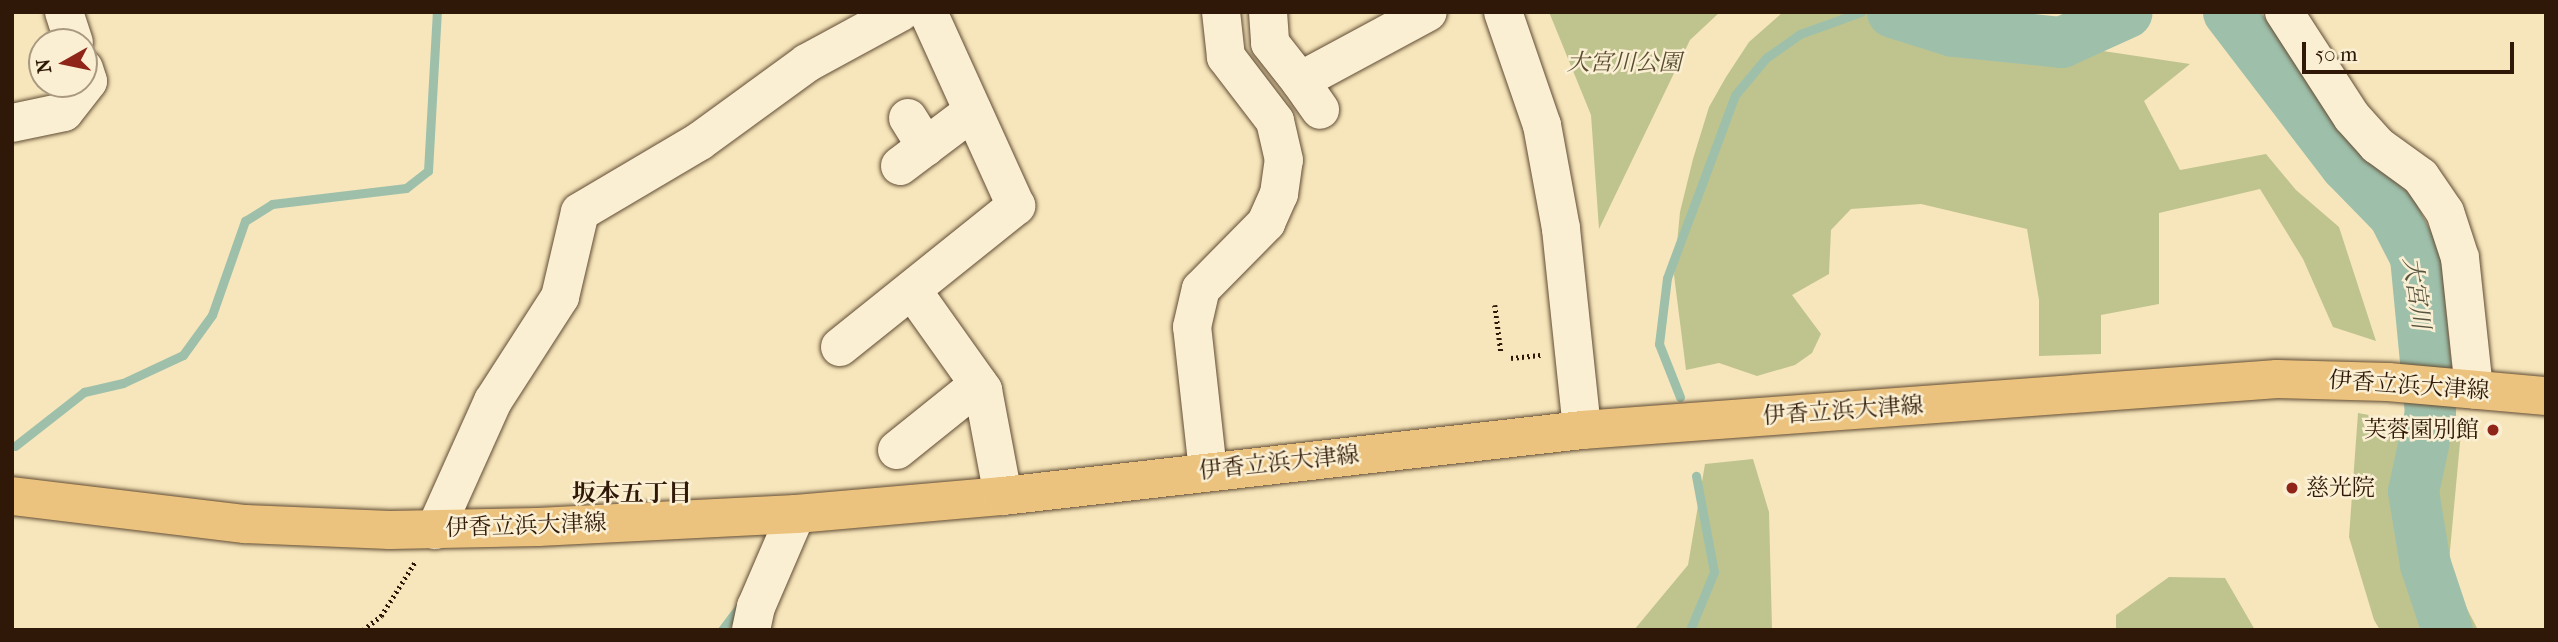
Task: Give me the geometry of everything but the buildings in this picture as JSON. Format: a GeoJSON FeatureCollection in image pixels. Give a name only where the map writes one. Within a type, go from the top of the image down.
{"type":"FeatureCollection","features":[{"type":"Feature","properties":{"kind":"main road","name":"伊香立浜大津線"},"geometry":{"type":"LineString","coordinates":[[12,496],[245,524],[435,530],[796,514],[1003,496],[1582,430],[2277,379],[2388,382],[2546,396]]}},
{"type":"Feature","properties":{"kind":"street"},"geometry":{"type":"LineString","coordinates":[[435,530],[493,401],[560,297],[580,212],[700,141],[807,63],[901,12]]}},
{"type":"Feature","properties":{"kind":"street"},"geometry":{"type":"LineString","coordinates":[[840,347],[1016,206],[928,12]]}},
{"type":"Feature","properties":{"kind":"street"},"geometry":{"type":"LineString","coordinates":[[1208,471],[1192,327],[1201,289],[1266,223],[1279,194],[1284,160],[1275,121],[1226,57],[1221,12]]}},
{"type":"Feature","properties":{"kind":"street"},"geometry":{"type":"LineString","coordinates":[[1268,12],[1270,43],[1310,96],[1428,12]]}},
{"type":"Feature","properties":{"kind":"street"},"geometry":{"type":"LineString","coordinates":[[1503,12],[1542,125],[1561,229],[1582,430]]}},
{"type":"Feature","properties":{"kind":"street"},"geometry":{"type":"LineString","coordinates":[[2284,12],[2352,117],[2377,145],[2421,177],[2445,212],[2460,258],[2463,388]]}},
{"type":"Feature","properties":{"kind":"street"},"geometry":{"type":"LineString","coordinates":[[12,123],[64,112],[75,98]]}},
{"type":"Feature","properties":{"kind":"street"},"geometry":{"type":"LineString","coordinates":[[911,144],[972,111]]}},
{"type":"Feature","properties":{"kind":"street"},"geometry":{"type":"LineString","coordinates":[[912,290],[979,384],[1003,496]]}},
{"type":"Feature","properties":{"kind":"street"},"geometry":{"type":"LineString","coordinates":[[897,450],[979,384]]}},
{"type":"Feature","properties":{"kind":"street"},"geometry":{"type":"LineString","coordinates":[[724,630],[753,619],[796,514]]}},
{"type":"Feature","properties":{"kind":"path"},"geometry":{"type":"LineString","coordinates":[[1495,305],[1501,352]]}},
{"type":"Feature","properties":{"kind":"path"},"geometry":{"type":"LineString","coordinates":[[1511,358],[1545,355]]}},
{"type":"Feature","properties":{"kind":"path"},"geometry":{"type":"LineString","coordinates":[[363,630],[381,616],[435,530]]}},
{"type":"Feature","properties":{"kind":"green space","name":"大宮川公園"},"geometry":{"type":"Polygon","coordinates":[[[1549,12],[1720,12],[1690,40],[1599,229],[1591,115],[1549,12]]]}},
{"type":"Feature","properties":{"kind":"green space"},"geometry":{"type":"Polygon","coordinates":[[[1783,12],[1866,12],[1876,21],[1948,43],[2103,51],[2190,64],[2144,101],[2180,170],[2266,154],[2296,190],[2339,227],[2376,341],[2333,327],[2303,259],[2260,189],[2159,213],[2159,304],[2101,315],[2101,354],[2039,356],[2039,300],[2027,229],[1921,204],[1851,209],[1831,230],[1829,274],[1792,295],[1821,334],[1812,353],[1795,365],[1757,376],[1719,363],[1686,370],[1674,275],[1680,212],[1693,159],[1709,107],[1726,77],[1749,42],[1783,12]]]}},
{"type":"Feature","properties":{"kind":"green space"},"geometry":{"type":"Polygon","coordinates":[[[2358,413],[2461,432],[2448,572],[2478,630],[2380,630],[2374,620],[2349,537],[2358,413]]]}},
{"type":"Feature","properties":{"kind":"green space"},"geometry":{"type":"Polygon","coordinates":[[[1753,459],[1769,512],[1772,628],[1634,630],[1688,565],[1705,464],[1753,459]]]}},
{"type":"Feature","properties":{"kind":"green space"},"geometry":{"type":"Polygon","coordinates":[[[2169,577],[2225,578],[2255,630],[2116,630],[2116,615],[2169,577]]]}},
{"type":"Feature","properties":{"kind":"waterway"},"geometry":{"type":"LineString","coordinates":[[15,446],[84,392],[123,383],[183,355],[212,315],[245,221],[272,204],[406,188],[428,171],[437,12]]}},
{"type":"Feature","properties":{"kind":"waterway"},"geometry":{"type":"LineString","coordinates":[[1680,397],[1659,344],[1667,278],[1735,95],[1766,58],[1800,34],[1861,12]]}},
{"type":"Feature","properties":{"kind":"waterway","name":"大宮川"},"geometry":{"type":"LineString","coordinates":[[1892,12],[1953,31],[2061,42],[2127,12]]}},
{"type":"Feature","properties":{"kind":"waterway","name":"大宮川"},"geometry":{"type":"LineString","coordinates":[[2228,12],[2345,165],[2393,214],[2415,257],[2430,412],[2413,491],[2425,564],[2447,630]]}},
{"type":"Feature","properties":{"kind":"waterway"},"geometry":{"type":"LineString","coordinates":[[1690,630],[1714,572],[1696,476]]}},
{"type":"Feature","properties":{"kind":"waterway"},"geometry":{"type":"LineString","coordinates":[[722,630],[740,606]]}},
{"type":"Feature","properties":{"kind":"place","name":"芙蓉園別館"},"geometry":{"type":"Point","coordinates":[2493,430]}},
{"type":"Feature","properties":{"kind":"place","name":"慈光院"},"geometry":{"type":"Point","coordinates":[2292,488]}},
{"type":"Feature","properties":{"kind":"district","name":"坂本五丁目"},"geometry":{"type":"Point","coordinates":[632,494]}}]}
